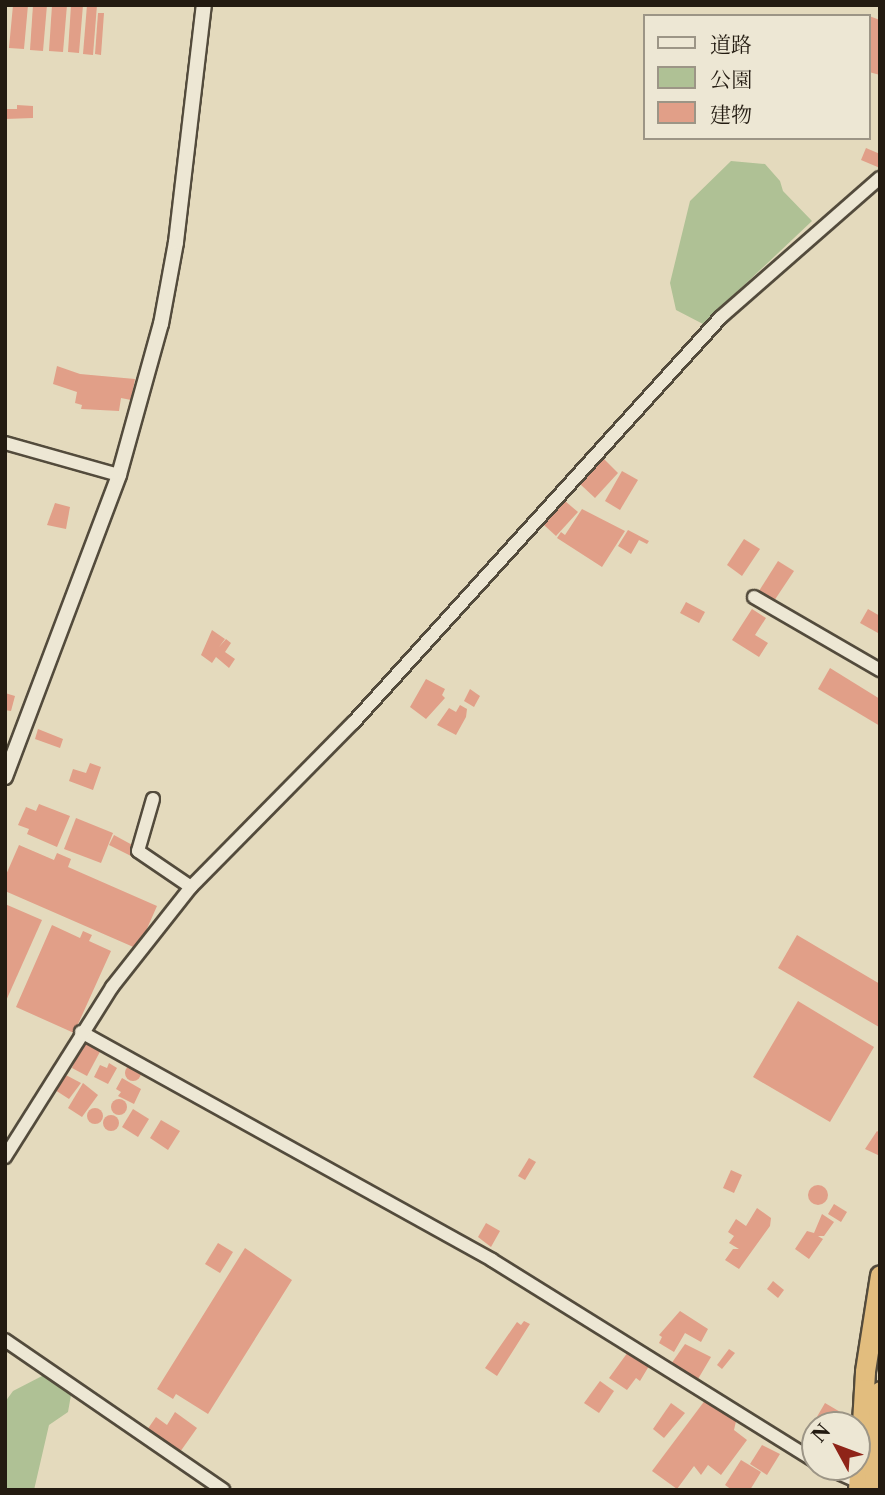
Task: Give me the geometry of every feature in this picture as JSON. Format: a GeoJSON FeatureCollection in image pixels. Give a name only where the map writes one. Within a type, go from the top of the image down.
{"type":"FeatureCollection","features":[{"type":"Feature","properties":{"kind":"highway"},"geometry":{"type":"LineString","coordinates":[[863,1487],[865,1371],[880,1275]]}},
{"type":"Feature","properties":{"kind":"highway"},"geometry":{"type":"LineString","coordinates":[[863,1487],[880,1391]]}},
{"type":"Feature","properties":{"kind":"street"},"geometry":{"type":"LineString","coordinates":[[5,777],[119,475],[161,324],[174,256],[204,5]]}},
{"type":"Feature","properties":{"kind":"street"},"geometry":{"type":"LineString","coordinates":[[5,1157],[81,1032],[191,887],[353,723],[721,317],[880,178]]}},
{"type":"Feature","properties":{"kind":"street"},"geometry":{"type":"LineString","coordinates":[[5,443],[119,475]]}},
{"type":"Feature","properties":{"kind":"street"},"geometry":{"type":"LineString","coordinates":[[754,597],[880,670]]}},
{"type":"Feature","properties":{"kind":"street"},"geometry":{"type":"LineString","coordinates":[[153,799],[138,851],[191,887]]}},
{"type":"Feature","properties":{"kind":"street"},"geometry":{"type":"LineString","coordinates":[[81,1032],[492,1260],[801,1452]]}},
{"type":"Feature","properties":{"kind":"street"},"geometry":{"type":"LineString","coordinates":[[5,1340],[223,1490]]}},
{"type":"Feature","properties":{"kind":"green space"},"geometry":{"type":"Polygon","coordinates":[[[731,161],[765,164],[780,181],[783,191],[812,221],[703,324],[676,310],[670,283],[690,201],[731,161]]]}},
{"type":"Feature","properties":{"kind":"green space"},"geometry":{"type":"Polygon","coordinates":[[[44,1375],[71,1395],[68,1412],[49,1425],[34,1490],[5,1490],[5,1402],[13,1391],[44,1375]]]}},
{"type":"Feature","properties":{"kind":"building"},"geometry":{"type":"Polygon","coordinates":[[[13,5],[28,5],[24,49],[9,48],[13,5]]]}},
{"type":"Feature","properties":{"kind":"building"},"geometry":{"type":"Polygon","coordinates":[[[33,5],[47,5],[43,51],[30,50],[33,5]]]}},
{"type":"Feature","properties":{"kind":"building"},"geometry":{"type":"Polygon","coordinates":[[[52,5],[67,5],[63,52],[49,51],[52,5]]]}},
{"type":"Feature","properties":{"kind":"building"},"geometry":{"type":"Polygon","coordinates":[[[71,5],[83,5],[79,53],[68,52],[71,5]]]}},
{"type":"Feature","properties":{"kind":"building"},"geometry":{"type":"Polygon","coordinates":[[[87,5],[97,5],[93,55],[83,54],[87,5]]]}},
{"type":"Feature","properties":{"kind":"building"},"geometry":{"type":"Polygon","coordinates":[[[98,13],[104,13],[101,55],[95,54],[98,13]]]}},
{"type":"Feature","properties":{"kind":"building"},"geometry":{"type":"Polygon","coordinates":[[[871,17],[880,20],[880,75],[871,73],[871,17]]]}},
{"type":"Feature","properties":{"kind":"building"},"geometry":{"type":"Polygon","coordinates":[[[17,105],[33,106],[33,118],[5,119],[5,109],[17,109],[17,105]]]}},
{"type":"Feature","properties":{"kind":"building"},"geometry":{"type":"Polygon","coordinates":[[[866,148],[880,154],[880,168],[861,160],[866,148]]]}},
{"type":"Feature","properties":{"kind":"building"},"geometry":{"type":"Polygon","coordinates":[[[57,366],[80,374],[135,379],[131,400],[121,398],[119,411],[81,409],[82,405],[75,403],[77,392],[53,384],[57,366]]]}},
{"type":"Feature","properties":{"kind":"building"},"geometry":{"type":"Polygon","coordinates":[[[604,459],[618,473],[595,498],[580,484],[604,459]]]}},
{"type":"Feature","properties":{"kind":"building"},"geometry":{"type":"Polygon","coordinates":[[[622,471],[638,480],[620,510],[605,501],[622,471]]]}},
{"type":"Feature","properties":{"kind":"building"},"geometry":{"type":"Polygon","coordinates":[[[565,501],[578,512],[556,536],[544,525],[565,501]]]}},
{"type":"Feature","properties":{"kind":"building"},"geometry":{"type":"Polygon","coordinates":[[[55,503],[70,507],[66,529],[47,525],[55,503]]]}},
{"type":"Feature","properties":{"kind":"building"},"geometry":{"type":"Polygon","coordinates":[[[582,509],[625,531],[602,567],[557,538],[561,532],[565,535],[582,509]]]}},
{"type":"Feature","properties":{"kind":"building"},"geometry":{"type":"Polygon","coordinates":[[[628,530],[649,541],[647,544],[639,540],[631,554],[618,546],[628,530]]]}},
{"type":"Feature","properties":{"kind":"building"},"geometry":{"type":"Polygon","coordinates":[[[744,539],[760,549],[742,576],[727,565],[744,539]]]}},
{"type":"Feature","properties":{"kind":"building"},"geometry":{"type":"Polygon","coordinates":[[[778,561],[794,571],[774,601],[759,591],[778,561]]]}},
{"type":"Feature","properties":{"kind":"building"},"geometry":{"type":"Polygon","coordinates":[[[686,602],[705,612],[699,623],[680,613],[686,602]]]}},
{"type":"Feature","properties":{"kind":"building"},"geometry":{"type":"Polygon","coordinates":[[[752,609],[766,618],[755,635],[768,643],[759,657],[732,640],[752,609]]]}},
{"type":"Feature","properties":{"kind":"building"},"geometry":{"type":"Polygon","coordinates":[[[868,609],[880,616],[878,633],[860,623],[868,609]]]}},
{"type":"Feature","properties":{"kind":"building"},"geometry":{"type":"Polygon","coordinates":[[[212,630],[225,639],[219,647],[226,639],[231,643],[225,652],[235,659],[229,668],[216,657],[212,663],[201,655],[212,630]]]}},
{"type":"Feature","properties":{"kind":"building"},"geometry":{"type":"Polygon","coordinates":[[[830,668],[880,699],[880,726],[818,689],[830,668]]]}},
{"type":"Feature","properties":{"kind":"building"},"geometry":{"type":"Polygon","coordinates":[[[426,679],[445,689],[442,695],[445,698],[426,719],[410,707],[426,679]]]}},
{"type":"Feature","properties":{"kind":"building"},"geometry":{"type":"Polygon","coordinates":[[[470,689],[480,696],[474,707],[464,701],[470,689]]]}},
{"type":"Feature","properties":{"kind":"building"},"geometry":{"type":"Polygon","coordinates":[[[5,693],[15,696],[11,711],[5,710],[5,693]]]}},
{"type":"Feature","properties":{"kind":"building"},"geometry":{"type":"Polygon","coordinates":[[[460,705],[467,709],[466,717],[456,735],[437,725],[449,708],[456,712],[460,705]]]}},
{"type":"Feature","properties":{"kind":"building"},"geometry":{"type":"Polygon","coordinates":[[[38,729],[63,739],[60,748],[35,739],[38,729]]]}},
{"type":"Feature","properties":{"kind":"building"},"geometry":{"type":"Polygon","coordinates":[[[90,763],[101,767],[93,790],[69,781],[73,769],[86,773],[90,763]]]}},
{"type":"Feature","properties":{"kind":"building"},"geometry":{"type":"Polygon","coordinates":[[[39,804],[70,816],[57,847],[27,834],[29,829],[18,825],[26,807],[36,811],[39,804]]]}},
{"type":"Feature","properties":{"kind":"building"},"geometry":{"type":"Polygon","coordinates":[[[76,818],[113,833],[101,863],[64,849],[76,818]]]}},
{"type":"Feature","properties":{"kind":"building"},"geometry":{"type":"Polygon","coordinates":[[[114,835],[136,847],[131,856],[109,845],[114,835]]]}},
{"type":"Feature","properties":{"kind":"building"},"geometry":{"type":"Polygon","coordinates":[[[19,845],[54,860],[57,853],[71,859],[68,867],[157,906],[138,949],[5,891],[5,877],[19,845]]]}},
{"type":"Feature","properties":{"kind":"building"},"geometry":{"type":"Polygon","coordinates":[[[5,904],[42,920],[5,1003],[5,904]]]}},
{"type":"Feature","properties":{"kind":"building"},"geometry":{"type":"Polygon","coordinates":[[[52,925],[80,938],[83,931],[92,935],[89,941],[111,951],[74,1033],[16,1007],[52,925]]]}},
{"type":"Feature","properties":{"kind":"building"},"geometry":{"type":"Polygon","coordinates":[[[797,935],[880,984],[879,1027],[778,968],[797,935]]]}},
{"type":"Feature","properties":{"kind":"building"},"geometry":{"type":"Polygon","coordinates":[[[798,1001],[874,1047],[830,1122],[753,1077],[798,1001]]]}},
{"type":"Feature","properties":{"kind":"building"},"geometry":{"type":"Polygon","coordinates":[[[84,1039],[102,1048],[87,1076],[72,1068],[84,1039]]]}},
{"type":"Feature","properties":{"kind":"building"},"geometry":{"type":"Polygon","coordinates":[[[109,1063],[117,1068],[108,1084],[94,1077],[100,1065],[107,1068],[109,1063]]]}},
{"type":"Feature","properties":{"kind":"building"},"geometry":{"type":"Polygon","coordinates":[[[133,1065],[141,1073],[133,1081],[125,1073],[133,1065]]]}},
{"type":"Feature","properties":{"kind":"building"},"geometry":{"type":"Polygon","coordinates":[[[64,1074],[81,1083],[69,1099],[55,1090],[64,1074]]]}},
{"type":"Feature","properties":{"kind":"building"},"geometry":{"type":"Polygon","coordinates":[[[122,1078],[141,1089],[134,1104],[118,1096],[121,1092],[116,1089],[122,1078]]]}},
{"type":"Feature","properties":{"kind":"building"},"geometry":{"type":"Polygon","coordinates":[[[83,1083],[98,1095],[82,1117],[68,1108],[83,1083]]]}},
{"type":"Feature","properties":{"kind":"building"},"geometry":{"type":"Polygon","coordinates":[[[119,1099],[125,1101],[125,1113],[119,1115],[113,1113],[111,1107],[113,1101],[119,1099]]]}},
{"type":"Feature","properties":{"kind":"building"},"geometry":{"type":"Polygon","coordinates":[[[95,1108],[103,1116],[95,1124],[87,1116],[95,1108]]]}},
{"type":"Feature","properties":{"kind":"building"},"geometry":{"type":"Polygon","coordinates":[[[133,1109],[149,1119],[138,1137],[122,1127],[133,1109]]]}},
{"type":"Feature","properties":{"kind":"building"},"geometry":{"type":"Polygon","coordinates":[[[111,1115],[119,1123],[111,1131],[103,1123],[111,1115]]]}},
{"type":"Feature","properties":{"kind":"building"},"geometry":{"type":"Polygon","coordinates":[[[161,1120],[180,1131],[168,1150],[150,1138],[161,1120]]]}},
{"type":"Feature","properties":{"kind":"building"},"geometry":{"type":"Polygon","coordinates":[[[877,1131],[880,1133],[880,1156],[865,1149],[877,1131]]]}},
{"type":"Feature","properties":{"kind":"building"},"geometry":{"type":"Polygon","coordinates":[[[529,1158],[536,1162],[525,1180],[518,1176],[529,1158]]]}},
{"type":"Feature","properties":{"kind":"building"},"geometry":{"type":"Polygon","coordinates":[[[731,1170],[742,1175],[734,1193],[723,1188],[731,1170]]]}},
{"type":"Feature","properties":{"kind":"building"},"geometry":{"type":"Polygon","coordinates":[[[818,1185],[825,1188],[828,1195],[825,1202],[818,1205],[811,1202],[808,1195],[811,1188],[818,1185]]]}},
{"type":"Feature","properties":{"kind":"building"},"geometry":{"type":"Polygon","coordinates":[[[834,1204],[847,1212],[841,1222],[828,1214],[834,1204]]]}},
{"type":"Feature","properties":{"kind":"building"},"geometry":{"type":"Polygon","coordinates":[[[757,1208],[771,1218],[770,1226],[739,1269],[725,1260],[733,1249],[739,1249],[729,1243],[734,1236],[728,1232],[736,1219],[746,1226],[757,1208]]]}},
{"type":"Feature","properties":{"kind":"building"},"geometry":{"type":"Polygon","coordinates":[[[822,1214],[834,1222],[824,1236],[818,1236],[823,1239],[809,1259],[795,1249],[807,1231],[814,1233],[822,1214]]]}},
{"type":"Feature","properties":{"kind":"building"},"geometry":{"type":"Polygon","coordinates":[[[486,1223],[500,1231],[491,1247],[478,1237],[486,1223]]]}},
{"type":"Feature","properties":{"kind":"building"},"geometry":{"type":"Polygon","coordinates":[[[218,1243],[233,1252],[220,1273],[205,1264],[218,1243]]]}},
{"type":"Feature","properties":{"kind":"building"},"geometry":{"type":"Polygon","coordinates":[[[245,1248],[292,1280],[208,1414],[176,1394],[173,1399],[157,1389],[245,1248]]]}},
{"type":"Feature","properties":{"kind":"building"},"geometry":{"type":"Polygon","coordinates":[[[773,1281],[784,1290],[778,1298],[767,1289],[773,1281]]]}},
{"type":"Feature","properties":{"kind":"building"},"geometry":{"type":"Polygon","coordinates":[[[680,1311],[708,1329],[701,1342],[685,1333],[674,1352],[659,1343],[662,1337],[659,1335],[680,1311]]]}},
{"type":"Feature","properties":{"kind":"building"},"geometry":{"type":"Polygon","coordinates":[[[524,1321],[530,1324],[497,1376],[485,1368],[517,1322],[521,1325],[524,1321]]]}},
{"type":"Feature","properties":{"kind":"building"},"geometry":{"type":"Polygon","coordinates":[[[685,1344],[711,1357],[698,1379],[671,1364],[685,1344]]]}},
{"type":"Feature","properties":{"kind":"building"},"geometry":{"type":"Polygon","coordinates":[[[729,1349],[735,1353],[722,1369],[717,1365],[729,1349]]]}},
{"type":"Feature","properties":{"kind":"building"},"geometry":{"type":"Polygon","coordinates":[[[628,1352],[649,1366],[640,1381],[636,1378],[627,1390],[609,1378],[628,1352]]]}},
{"type":"Feature","properties":{"kind":"building"},"geometry":{"type":"Polygon","coordinates":[[[600,1381],[614,1391],[599,1413],[584,1403],[600,1381]]]}},
{"type":"Feature","properties":{"kind":"building"},"geometry":{"type":"Polygon","coordinates":[[[706,1399],[737,1417],[734,1430],[747,1440],[721,1475],[708,1465],[701,1475],[694,1466],[677,1489],[652,1471],[706,1399]]]}},
{"type":"Feature","properties":{"kind":"building"},"geometry":{"type":"Polygon","coordinates":[[[671,1403],[685,1413],[664,1438],[653,1429],[671,1403]]]}},
{"type":"Feature","properties":{"kind":"building"},"geometry":{"type":"Polygon","coordinates":[[[825,1403],[839,1411],[820,1411],[825,1403]]]}},
{"type":"Feature","properties":{"kind":"building"},"geometry":{"type":"Polygon","coordinates":[[[175,1412],[197,1428],[180,1452],[147,1430],[156,1417],[167,1425],[175,1412]]]}},
{"type":"Feature","properties":{"kind":"building"},"geometry":{"type":"Polygon","coordinates":[[[762,1445],[780,1454],[767,1475],[750,1464],[762,1445]]]}},
{"type":"Feature","properties":{"kind":"building"},"geometry":{"type":"Polygon","coordinates":[[[741,1460],[761,1472],[750,1490],[732,1490],[725,1485],[741,1460]]]}}]}
